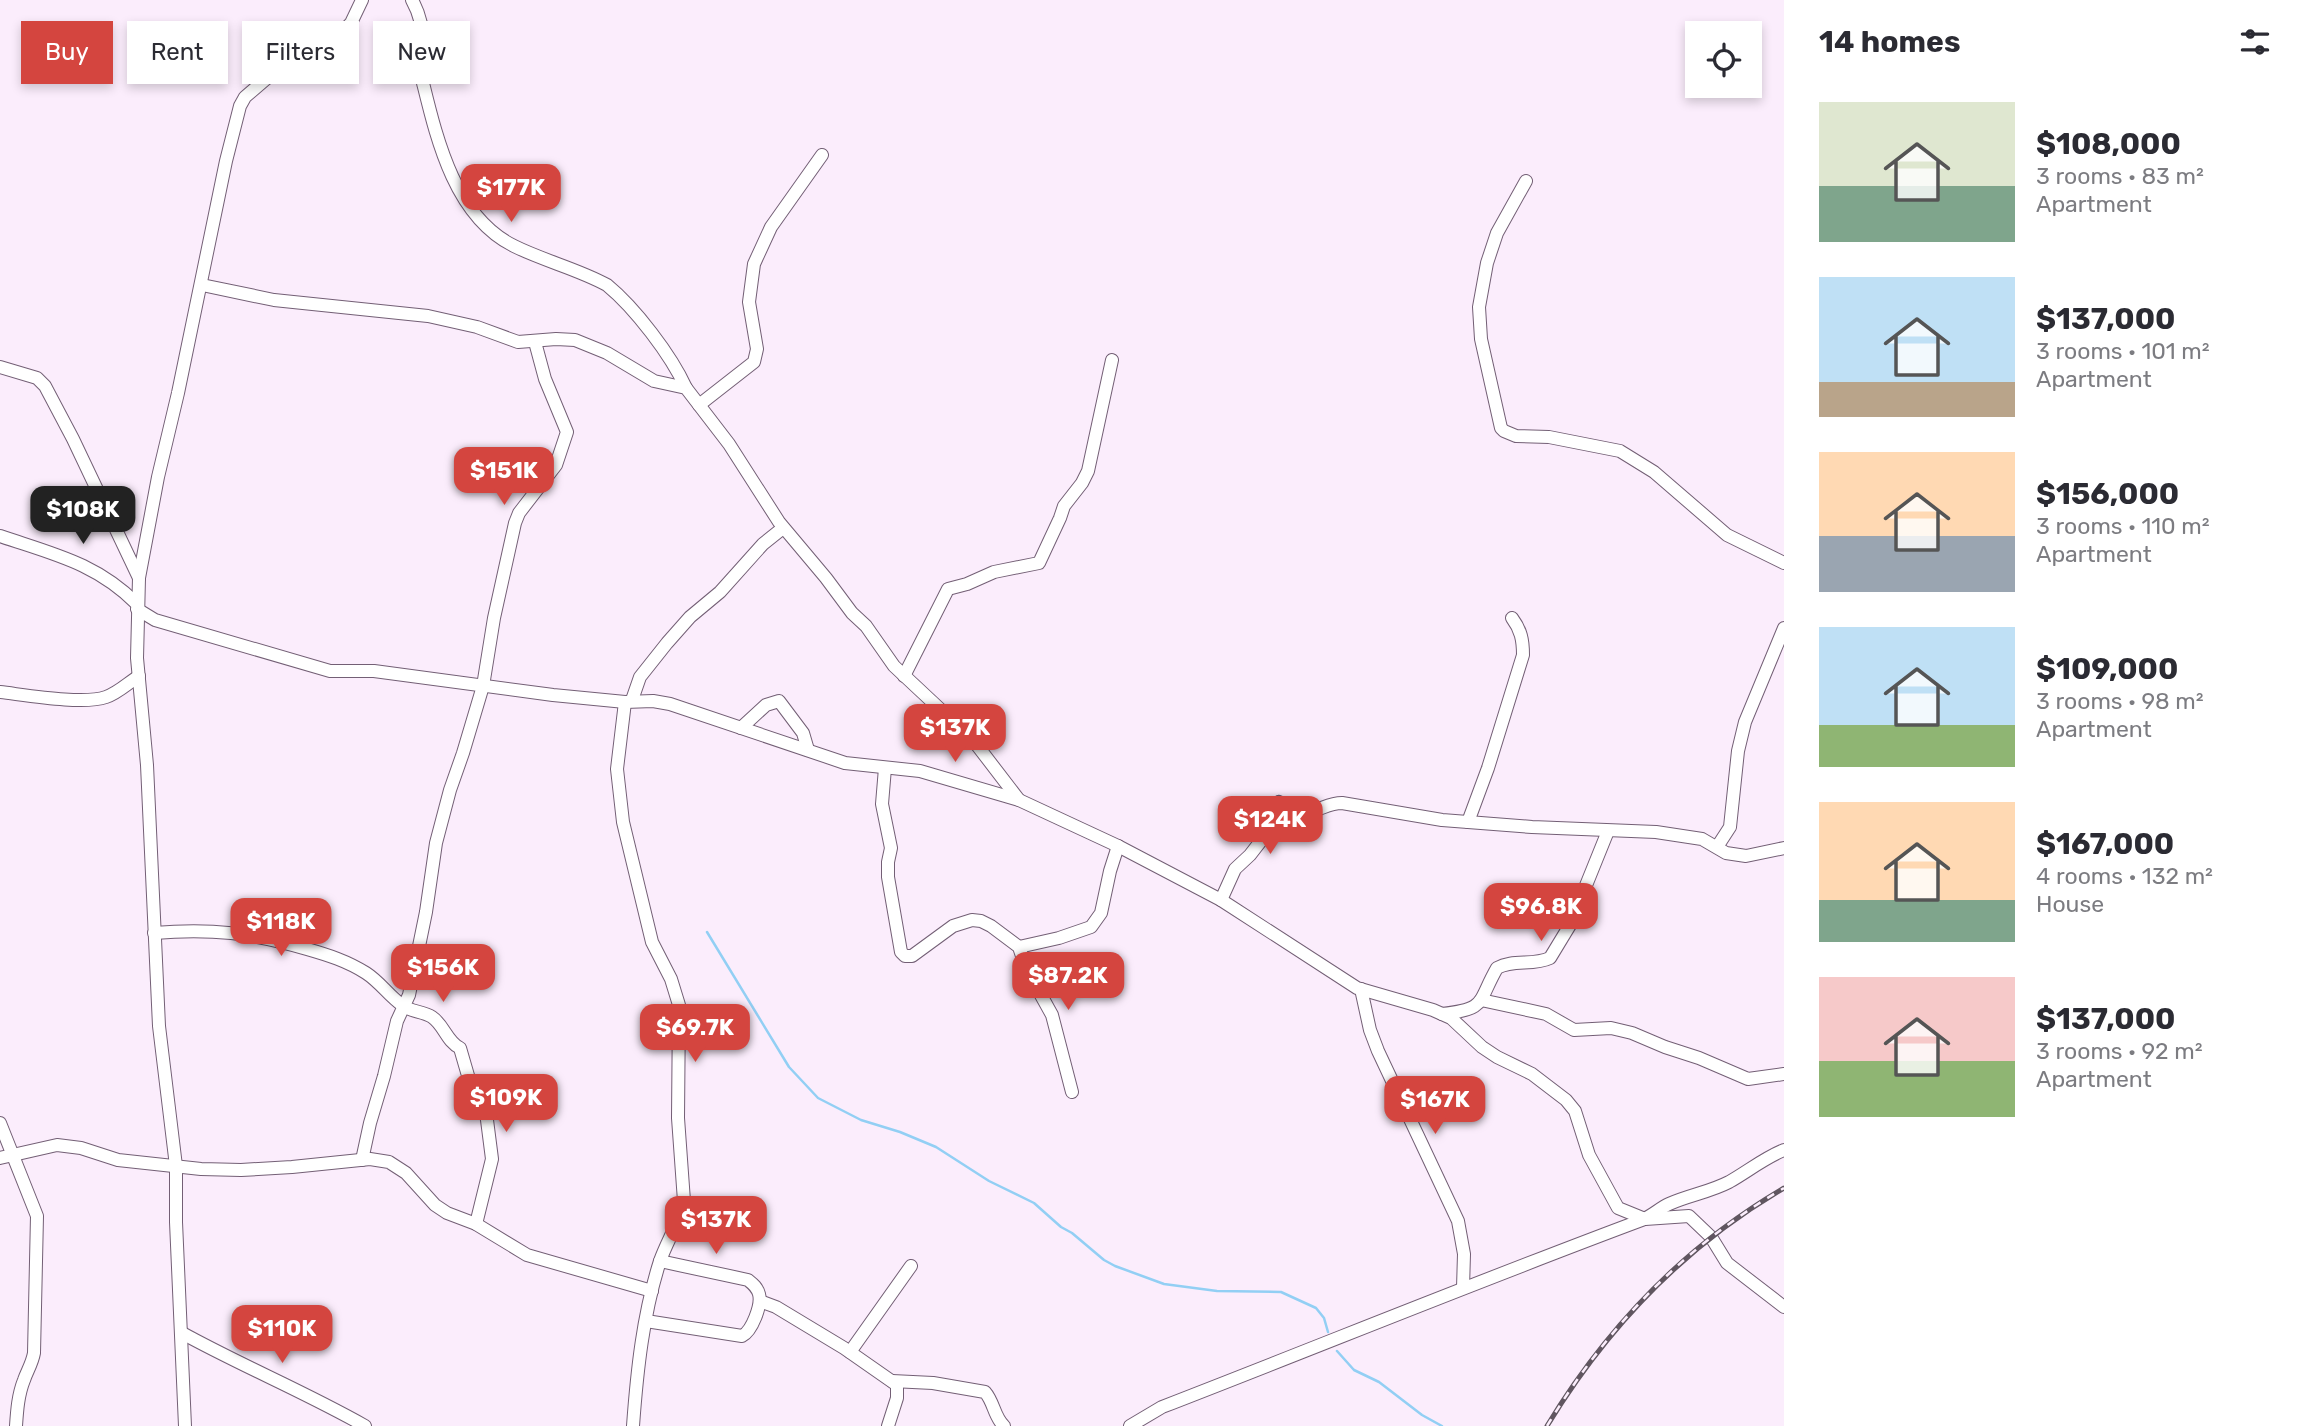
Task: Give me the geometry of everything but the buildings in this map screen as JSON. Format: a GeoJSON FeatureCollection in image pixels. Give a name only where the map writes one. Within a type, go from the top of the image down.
{"type":"FeatureCollection","features":[{"type":"Feature","properties":{"kind":"street"},"geometry":{"type":"LineString","coordinates":[[185,1426],[176,1166],[159,1026],[147,765],[139,676],[139,578],[226,161],[234,126],[245,97],[266,79],[333,40],[351,23],[362,0]]}},
{"type":"Feature","properties":{"kind":"street"},"geometry":{"type":"LineString","coordinates":[[412,0],[421,22],[422,76],[432,117],[447,162],[471,208],[511,245],[607,285],[617,293],[654,337],[686,388],[729,444],[783,527],[852,613],[866,626],[894,666],[972,740],[1019,800]]}},
{"type":"Feature","properties":{"kind":"street"},"geometry":{"type":"LineString","coordinates":[[699,405],[754,362],[757,349],[749,302],[754,264],[771,227],[822,155]]}},
{"type":"Feature","properties":{"kind":"street"},"geometry":{"type":"LineString","coordinates":[[1526,181],[1497,233],[1487,263],[1479,307],[1481,339],[1501,428],[1516,436],[1549,437],[1620,452],[1654,472],[1727,535],[1784,563]]}},
{"type":"Feature","properties":{"kind":"street"},"geometry":{"type":"LineString","coordinates":[[202,285],[274,300],[428,316],[477,327],[509,340],[575,340],[607,353],[654,381],[686,388]]}},
{"type":"Feature","properties":{"kind":"street"},"geometry":{"type":"LineString","coordinates":[[362,1160],[370,1123],[414,977],[436,843],[483,686],[502,577],[515,523],[519,513],[556,465],[566,432],[545,379],[535,341]]}},
{"type":"Feature","properties":{"kind":"street"},"geometry":{"type":"LineString","coordinates":[[904,676],[948,589],[994,572],[1040,563],[1064,506],[1088,471],[1112,359]]}},
{"type":"Feature","properties":{"kind":"street"},"geometry":{"type":"LineString","coordinates":[[0,367],[37,378],[45,386],[139,578]]}},
{"type":"Feature","properties":{"kind":"street"},"geometry":{"type":"LineString","coordinates":[[633,1426],[637,1368],[652,1291],[660,1261],[682,1211],[684,1200],[678,1118],[678,1005],[671,979],[652,942],[623,822],[617,769],[628,701],[640,677],[690,617],[720,592],[763,544],[783,527]]}},
{"type":"Feature","properties":{"kind":"street"},"geometry":{"type":"LineString","coordinates":[[0,536],[72,559],[115,583],[155,620],[330,671],[374,671],[483,686],[670,704],[845,763],[920,771],[1019,800],[1118,846],[1221,901],[1347,982],[1451,1018],[1497,1058],[1532,1074],[1566,1100],[1580,1121],[1589,1155],[1618,1208],[1645,1219]]}},
{"type":"Feature","properties":{"kind":"street"},"geometry":{"type":"LineString","coordinates":[[1468,822],[1488,768],[1523,655],[1519,627],[1512,618]]}},
{"type":"Feature","properties":{"kind":"street"},"geometry":{"type":"LineString","coordinates":[[137,633],[155,620]]}},
{"type":"Feature","properties":{"kind":"street"},"geometry":{"type":"LineString","coordinates":[[1717,847],[1730,827],[1738,751],[1745,722],[1784,628]]}},
{"type":"Feature","properties":{"kind":"street"},"geometry":{"type":"LineString","coordinates":[[0,692],[57,699],[101,699],[139,676]]}},
{"type":"Feature","properties":{"kind":"street"},"geometry":{"type":"LineString","coordinates":[[741,728],[765,705],[779,701],[806,738],[808,750]]}},
{"type":"Feature","properties":{"kind":"street"},"geometry":{"type":"LineString","coordinates":[[885,768],[882,804],[891,848],[888,877],[901,952],[905,956],[912,956],[953,926],[972,920],[991,926],[1019,947],[1026,968],[1052,1015],[1072,1092]]}},
{"type":"Feature","properties":{"kind":"street"},"geometry":{"type":"LineString","coordinates":[[1221,901],[1235,869],[1267,833],[1277,830],[1276,803],[1279,802],[1310,811],[1342,803],[1442,820],[1656,832],[1702,839],[1726,852],[1746,856],[1784,848]]}},
{"type":"Feature","properties":{"kind":"street"},"geometry":{"type":"LineString","coordinates":[[1442,1014],[1471,1009],[1481,1000],[1497,968],[1503,964],[1544,961],[1554,953],[1584,892],[1608,831]]}},
{"type":"Feature","properties":{"kind":"street"},"geometry":{"type":"LineString","coordinates":[[1019,947],[1091,927],[1101,913],[1118,846]]}},
{"type":"Feature","properties":{"kind":"street"},"geometry":{"type":"LineString","coordinates":[[154,933],[220,931],[273,938],[335,957],[367,974],[403,1007],[425,1013],[437,1021],[455,1046],[460,1048],[469,1079],[481,1099],[487,1120],[492,1159],[476,1224]]}},
{"type":"Feature","properties":{"kind":"street"},"geometry":{"type":"LineString","coordinates":[[1361,989],[1370,1030],[1378,1051],[1458,1221],[1464,1254],[1463,1288]]}},
{"type":"Feature","properties":{"kind":"street"},"geometry":{"type":"LineString","coordinates":[[1481,1000],[1546,1014],[1574,1030],[1611,1028],[1632,1033],[1748,1079],[1784,1074]]}},
{"type":"Feature","properties":{"kind":"street"},"geometry":{"type":"LineString","coordinates":[[0,1123],[5,1156],[30,1197],[38,1228],[34,1267],[34,1353],[20,1393],[16,1426]]}},
{"type":"Feature","properties":{"kind":"street"},"geometry":{"type":"LineString","coordinates":[[5,1156],[57,1145],[81,1148],[118,1160],[241,1170],[330,1165],[362,1160],[389,1162],[406,1173],[435,1205],[447,1213],[476,1224],[527,1255],[652,1291]]}},
{"type":"Feature","properties":{"kind":"street"},"geometry":{"type":"LineString","coordinates":[[1645,1219],[1666,1205],[1717,1188],[1784,1150]]}},
{"type":"Feature","properties":{"kind":"street"},"geometry":{"type":"LineString","coordinates":[[1130,1426],[1162,1407],[1607,1231],[1645,1219],[1689,1216],[1711,1237],[1727,1263],[1784,1307]]}},
{"type":"Feature","properties":{"kind":"street"},"geometry":{"type":"LineString","coordinates":[[646,1321],[742,1336],[749,1331],[760,1301],[755,1286],[748,1280],[660,1261]]}},
{"type":"Feature","properties":{"kind":"street"},"geometry":{"type":"LineString","coordinates":[[850,1352],[911,1266]]}},
{"type":"Feature","properties":{"kind":"street"},"geometry":{"type":"LineString","coordinates":[[760,1301],[776,1307],[892,1381],[898,1390],[888,1426]]}},
{"type":"Feature","properties":{"kind":"street"},"geometry":{"type":"LineString","coordinates":[[182,1333],[365,1426]]}},
{"type":"Feature","properties":{"kind":"street"},"geometry":{"type":"LineString","coordinates":[[892,1381],[933,1383],[985,1392],[993,1403],[999,1422],[1004,1426]]}},
{"type":"Feature","properties":{"kind":"waterway"},"geometry":{"type":"LineString","coordinates":[[707,932],[789,1067],[818,1098],[861,1120],[936,1147],[989,1181],[1034,1203],[1061,1227],[1115,1266],[1164,1284],[1217,1291],[1281,1292],[1316,1308],[1324,1318],[1328,1332]]}},
{"type":"Feature","properties":{"kind":"waterway"},"geometry":{"type":"LineString","coordinates":[[1337,1351],[1354,1370],[1379,1382],[1422,1415],[1442,1426]]}},
{"type":"Feature","properties":{"kind":"railway"},"geometry":{"type":"LineString","coordinates":[[1547,1426],[1595,1355],[1650,1292],[1713,1236],[1784,1188]]}}]}
